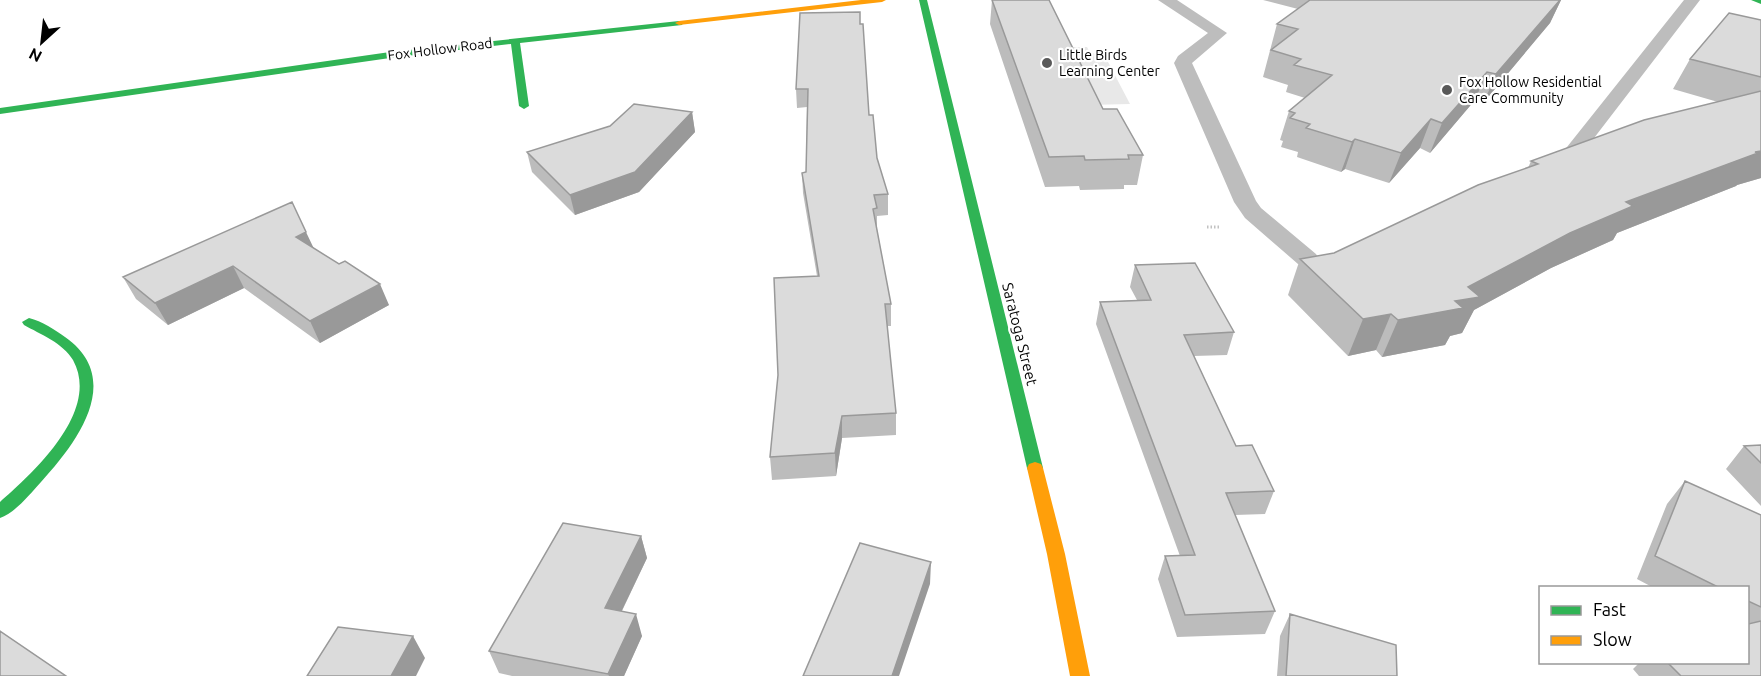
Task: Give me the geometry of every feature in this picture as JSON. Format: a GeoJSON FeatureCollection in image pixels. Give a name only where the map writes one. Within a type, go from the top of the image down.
{"type":"FeatureCollection","features":[{"type":"Feature","properties":{"kind":"street","name":"Fox Hollow Road"},"geometry":{"type":"LineString","coordinates":[[0,111],[390,55],[882,0]]}},
{"type":"Feature","properties":{"kind":"street","name":"Saratoga Street"},"geometry":{"type":"LineString","coordinates":[[923,0],[1056,554],[1080,676]]}},
{"type":"Feature","properties":{"kind":"street"},"geometry":{"type":"LineString","coordinates":[[1755,0],[1761,2]]}},
{"type":"Feature","properties":{"kind":"street"},"geometry":{"type":"LineString","coordinates":[[515,41],[524,106]]}},
{"type":"Feature","properties":{"kind":"street"},"geometry":{"type":"LineString","coordinates":[[0,512],[52,459],[73,430],[83,408],[86,387],[84,368],[70,348],[58,338],[29,322]]}},
{"type":"Feature","properties":{"kind":"lane"},"geometry":{"type":"LineString","coordinates":[[1166,0],[1219,33],[1183,63],[1245,202],[1253,213],[1307,259]]}},
{"type":"Feature","properties":{"kind":"lane"},"geometry":{"type":"LineString","coordinates":[[1574,151],[1692,0]]}},
{"type":"Feature","properties":{"kind":"shaded area"},"geometry":{"type":"Polygon","coordinates":[[[1071,47],[1087,47],[1089,51],[1107,60],[1130,104],[1088,105],[1071,47]]]}},
{"type":"Feature","properties":{"kind":"building"},"geometry":{"type":"Polygon","coordinates":[[[992,0],[1049,0],[1103,109],[1117,109],[1143,155],[1128,155],[1129,159],[1085,160],[1084,156],[1049,157],[992,0]]]}},
{"type":"Feature","properties":{"kind":"building","name":"Fox Hollow Residential Care Community"},"geometry":{"type":"Polygon","coordinates":[[[1310,0],[1560,0],[1496,74],[1487,72],[1442,123],[1431,119],[1401,153],[1355,139],[1352,142],[1306,128],[1310,124],[1290,118],[1295,113],[1289,111],[1332,75],[1294,65],[1301,59],[1271,50],[1298,29],[1277,24],[1310,0]]]}},
{"type":"Feature","properties":{"kind":"building"},"geometry":{"type":"Polygon","coordinates":[[[860,12],[860,24],[863,24],[869,115],[873,115],[877,158],[888,194],[874,195],[877,208],[873,209],[891,304],[885,304],[896,413],[842,416],[835,453],[770,457],[778,375],[774,278],[819,276],[802,173],[806,172],[808,89],[796,89],[800,13],[860,12]]]}},
{"type":"Feature","properties":{"kind":"building"},"geometry":{"type":"Polygon","coordinates":[[[1729,13],[1761,20],[1761,77],[1690,59],[1729,13]]]}},
{"type":"Feature","properties":{"kind":"building"},"geometry":{"type":"Polygon","coordinates":[[[1761,91],[1761,151],[1626,202],[1633,206],[1570,233],[1468,287],[1480,297],[1455,301],[1463,308],[1398,320],[1391,314],[1363,319],[1300,259],[1334,253],[1478,185],[1538,164],[1531,161],[1644,120],[1761,91]]]}},
{"type":"Feature","properties":{"kind":"building"},"geometry":{"type":"Polygon","coordinates":[[[634,104],[692,112],[635,172],[570,195],[527,152],[610,126],[634,104]]]}},
{"type":"Feature","properties":{"kind":"building"},"geometry":{"type":"Polygon","coordinates":[[[292,202],[306,232],[296,237],[339,264],[345,261],[380,284],[310,321],[233,266],[155,303],[123,277],[292,202]]]}},
{"type":"Feature","properties":{"kind":"building"},"geometry":{"type":"Polygon","coordinates":[[[1195,263],[1234,332],[1184,335],[1236,446],[1252,445],[1274,491],[1226,493],[1275,611],[1185,615],[1165,556],[1195,555],[1100,302],[1151,300],[1135,265],[1195,263]]]}},
{"type":"Feature","properties":{"kind":"building"},"geometry":{"type":"Polygon","coordinates":[[[1761,445],[1761,463],[1744,446],[1761,445]]]}},
{"type":"Feature","properties":{"kind":"building"},"geometry":{"type":"Polygon","coordinates":[[[1685,481],[1761,515],[1761,607],[1749,601],[1749,586],[1716,586],[1655,556],[1685,481]]]}},
{"type":"Feature","properties":{"kind":"building"},"geometry":{"type":"Polygon","coordinates":[[[563,523],[641,536],[605,608],[636,614],[608,674],[489,651],[563,523]]]}},
{"type":"Feature","properties":{"kind":"building"},"geometry":{"type":"Polygon","coordinates":[[[860,543],[931,562],[892,676],[803,676],[860,543]]]}},
{"type":"Feature","properties":{"kind":"building"},"geometry":{"type":"Polygon","coordinates":[[[1290,614],[1396,645],[1397,676],[1286,676],[1290,614]]]}},
{"type":"Feature","properties":{"kind":"building"},"geometry":{"type":"Polygon","coordinates":[[[1761,621],[1761,676],[1681,676],[1669,664],[1749,664],[1749,624],[1761,621]]]}},
{"type":"Feature","properties":{"kind":"building"},"geometry":{"type":"Polygon","coordinates":[[[338,627],[413,636],[391,676],[307,676],[338,627]]]}},
{"type":"Feature","properties":{"kind":"building"},"geometry":{"type":"Polygon","coordinates":[[[0,631],[66,676],[0,676],[0,631]]]}},
{"type":"Feature","properties":{"kind":"traffic: fast"},"geometry":{"type":"LineString","coordinates":[[923,0],[1035,468]]}},
{"type":"Feature","properties":{"kind":"traffic: fast"},"geometry":{"type":"LineString","coordinates":[[1755,0],[1761,2]]}},
{"type":"Feature","properties":{"kind":"traffic: fast"},"geometry":{"type":"LineString","coordinates":[[0,111],[390,55],[679,23]]}},
{"type":"Feature","properties":{"kind":"traffic: fast"},"geometry":{"type":"LineString","coordinates":[[515,41],[524,106]]}},
{"type":"Feature","properties":{"kind":"traffic: fast"},"geometry":{"type":"LineString","coordinates":[[0,512],[48,464],[64,444],[77,423],[85,401],[87,380],[80,360],[64,343],[29,322]]}},
{"type":"Feature","properties":{"kind":"traffic: slow"},"geometry":{"type":"LineString","coordinates":[[679,23],[882,0]]}},
{"type":"Feature","properties":{"kind":"traffic: slow"},"geometry":{"type":"LineString","coordinates":[[1035,468],[1056,554],[1080,676]]}},
{"type":"Feature","properties":{"kind":"place","name":"Little Birds Learning Center"},"geometry":{"type":"Point","coordinates":[1047,63]}},
{"type":"Feature","properties":{"kind":"place","name":"Fox Hollow Residential Care Community"},"geometry":{"type":"Point","coordinates":[1447,90]}}]}
